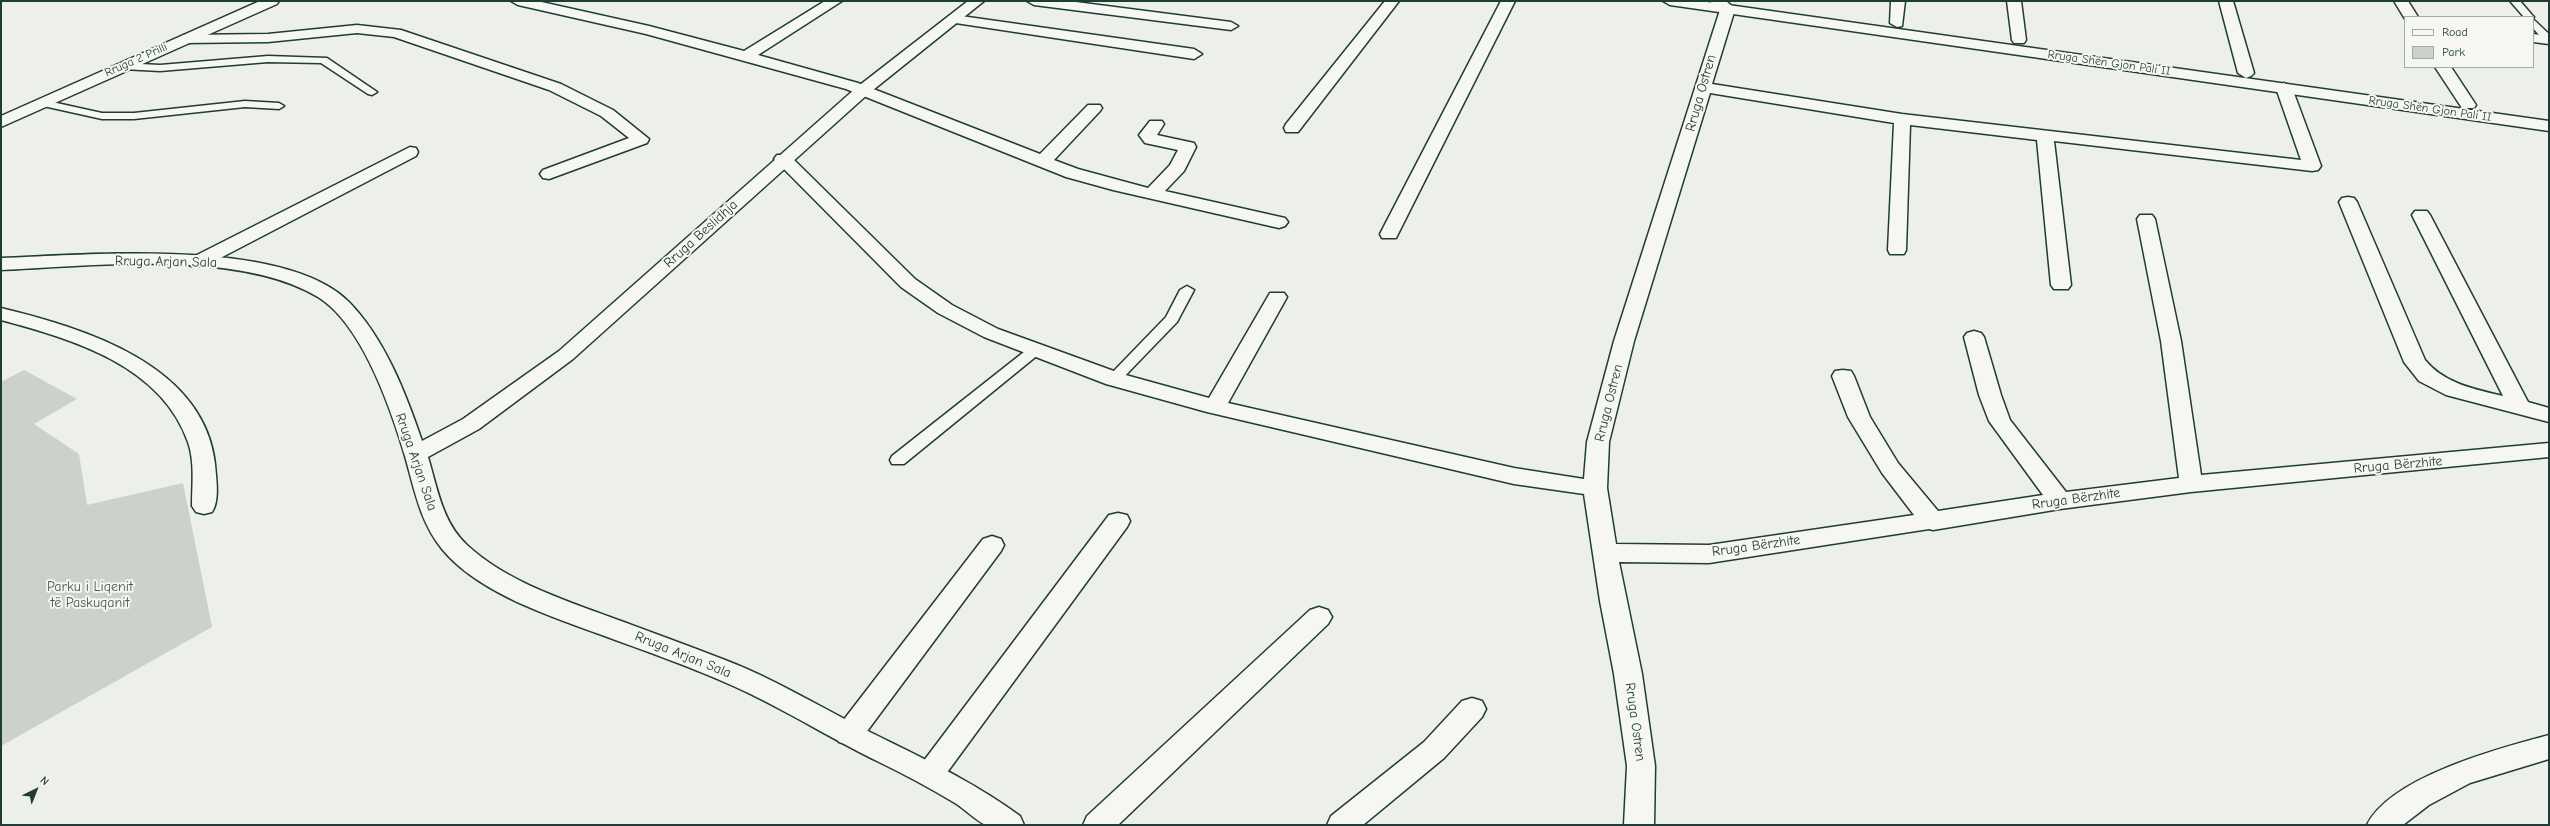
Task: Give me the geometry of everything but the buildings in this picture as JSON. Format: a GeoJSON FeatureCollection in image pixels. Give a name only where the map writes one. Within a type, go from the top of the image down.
{"type":"FeatureCollection","features":[{"type":"Feature","properties":{"kind":"street","name":"Rruga 2 Prilli"},"geometry":{"type":"LineString","coordinates":[[1,122],[122,66],[272,1]]}},
{"type":"Feature","properties":{"kind":"street"},"geometry":{"type":"LineString","coordinates":[[745,57],[835,1]]}},
{"type":"Feature","properties":{"kind":"street","name":"Rruga Beslidhja"},"geometry":{"type":"LineString","coordinates":[[416,454],[471,424],[566,355],[783,159],[862,91],[977,1]]}},
{"type":"Feature","properties":{"kind":"street"},"geometry":{"type":"LineString","coordinates":[[1034,1],[1232,26]]}},
{"type":"Feature","properties":{"kind":"street"},"geometry":{"type":"LineString","coordinates":[[1292,128],[1392,1]]}},
{"type":"Feature","properties":{"kind":"street"},"geometry":{"type":"LineString","coordinates":[[1389,234],[1508,1]]}},
{"type":"Feature","properties":{"kind":"street","name":"Rruga Shën Gjon Pali II"},"geometry":{"type":"LineString","coordinates":[[1670,1],[1728,4],[1897,23],[2549,117]]}},
{"type":"Feature","properties":{"kind":"street"},"geometry":{"type":"LineString","coordinates":[[1897,23],[1898,1]]}},
{"type":"Feature","properties":{"kind":"street"},"geometry":{"type":"LineString","coordinates":[[2014,1],[2018,40]]}},
{"type":"Feature","properties":{"kind":"street"},"geometry":{"type":"LineString","coordinates":[[2226,1],[2246,73]]}},
{"type":"Feature","properties":{"kind":"street"},"geometry":{"type":"LineString","coordinates":[[2401,1],[2410,16]]}},
{"type":"Feature","properties":{"kind":"street"},"geometry":{"type":"LineString","coordinates":[[528,2],[642,28],[862,91],[976,133],[1042,162],[1113,185],[1279,222]]}},
{"type":"Feature","properties":{"kind":"street","name":"Rruga Shën Gjon Pali II"},"geometry":{"type":"LineString","coordinates":[[1728,4],[2284,88],[2549,126]]}},
{"type":"Feature","properties":{"kind":"street","name":"Rruga Ostren"},"geometry":{"type":"LineString","coordinates":[[1638,825],[1641,766],[1628,674],[1605,553],[1595,488],[1598,442],[1624,341],[1704,87],[1714,47],[1728,4]]}},
{"type":"Feature","properties":{"kind":"street"},"geometry":{"type":"LineString","coordinates":[[954,19],[1194,54]]}},
{"type":"Feature","properties":{"kind":"street"},"geometry":{"type":"LineString","coordinates":[[184,39],[268,38],[357,29],[396,33],[555,86],[607,113],[641,139],[549,174]]}},
{"type":"Feature","properties":{"kind":"street"},"geometry":{"type":"LineString","coordinates":[[2534,38],[2548,39]]}},
{"type":"Feature","properties":{"kind":"street"},"geometry":{"type":"LineString","coordinates":[[2444,68],[2468,105]]}},
{"type":"Feature","properties":{"kind":"street"},"geometry":{"type":"LineString","coordinates":[[1704,87],[1902,119],[2045,134],[2312,166],[2284,88]]}},
{"type":"Feature","properties":{"kind":"street"},"geometry":{"type":"LineString","coordinates":[[1042,162],[1094,108]]}},
{"type":"Feature","properties":{"kind":"street"},"geometry":{"type":"LineString","coordinates":[[1897,250],[1902,119]]}},
{"type":"Feature","properties":{"kind":"street"},"geometry":{"type":"LineString","coordinates":[[1152,194],[1178,167],[1188,147],[1184,144],[1151,139],[1147,135],[1156,124]]}},
{"type":"Feature","properties":{"kind":"street"},"geometry":{"type":"LineString","coordinates":[[2045,134],[2053,189],[2054,231],[2061,285]]}},
{"type":"Feature","properties":{"kind":"street"},"geometry":{"type":"LineString","coordinates":[[198,262],[410,152]]}},
{"type":"Feature","properties":{"kind":"street"},"geometry":{"type":"LineString","coordinates":[[783,159],[908,283],[959,317],[991,333],[1034,351],[1114,379],[1215,407],[1514,476],[1595,488]]}},
{"type":"Feature","properties":{"kind":"street"},"geometry":{"type":"LineString","coordinates":[[2348,202],[2419,366],[2427,376],[2446,386],[2519,405],[2549,415]]}},
{"type":"Feature","properties":{"kind":"street"},"geometry":{"type":"LineString","coordinates":[[2421,215],[2519,405]]}},
{"type":"Feature","properties":{"kind":"street"},"geometry":{"type":"LineString","coordinates":[[2146,219],[2171,341],[2191,484]]}},
{"type":"Feature","properties":{"kind":"street","name":"Rruga Arjan Sala"},"geometry":{"type":"LineString","coordinates":[[1,264],[115,261],[198,262],[260,269],[297,280],[326,293],[344,308],[375,355],[416,454],[430,507],[443,533],[456,550],[490,575],[531,596],[751,682],[849,734],[930,774],[991,811],[1009,825]]}},
{"type":"Feature","properties":{"kind":"street"},"geometry":{"type":"LineString","coordinates":[[1215,407],[1277,297]]}},
{"type":"Feature","properties":{"kind":"street"},"geometry":{"type":"LineString","coordinates":[[1,314],[38,323],[84,340],[122,357],[149,374],[169,393],[199,442],[203,470],[204,506]]}},
{"type":"Feature","properties":{"kind":"street"},"geometry":{"type":"LineString","coordinates":[[1974,337],[1990,395],[2000,421],[2060,501]]}},
{"type":"Feature","properties":{"kind":"street"},"geometry":{"type":"LineString","coordinates":[[1843,376],[1859,417],[1886,462],[1933,522]]}},
{"type":"Feature","properties":{"kind":"street","name":"Rruga Bërzhite"},"geometry":{"type":"LineString","coordinates":[[1605,553],[1709,554],[1933,522],[2060,501],[2191,484],[2549,450]]}},
{"type":"Feature","properties":{"kind":"street"},"geometry":{"type":"LineString","coordinates":[[930,774],[1118,521]]}},
{"type":"Feature","properties":{"kind":"street"},"geometry":{"type":"LineString","coordinates":[[849,734],[992,545]]}},
{"type":"Feature","properties":{"kind":"street"},"geometry":{"type":"LineString","coordinates":[[1098,825],[1320,617]]}},
{"type":"Feature","properties":{"kind":"street"},"geometry":{"type":"LineString","coordinates":[[1342,825],[1434,750],[1472,709]]}},
{"type":"Feature","properties":{"kind":"street"},"geometry":{"type":"LineString","coordinates":[[2382,825],[2430,789],[2488,763],[2549,747]]}},
{"type":"Feature","properties":{"kind":"lane"},"geometry":{"type":"LineString","coordinates":[[2515,1],[2528,16]]}},
{"type":"Feature","properties":{"kind":"lane"},"geometry":{"type":"LineString","coordinates":[[2534,23],[2548,39]]}},
{"type":"Feature","properties":{"kind":"lane"},"geometry":{"type":"LineString","coordinates":[[122,66],[160,68],[268,59],[322,60],[372,92]]}},
{"type":"Feature","properties":{"kind":"lane"},"geometry":{"type":"LineString","coordinates":[[43,103],[102,116],[134,116],[245,104],[279,106]]}},
{"type":"Feature","properties":{"kind":"lane"},"geometry":{"type":"LineString","coordinates":[[1114,379],[1172,319],[1187,290]]}},
{"type":"Feature","properties":{"kind":"lane"},"geometry":{"type":"LineString","coordinates":[[898,460],[1034,351]]}},
{"type":"Feature","properties":{"kind":"green space","name":"Parku i Liqenit të Paskuqanit"},"geometry":{"type":"Polygon","coordinates":[[[24,370],[77,399],[34,424],[79,454],[87,505],[183,483],[212,627],[1,746],[1,382],[24,370]]]}}]}
